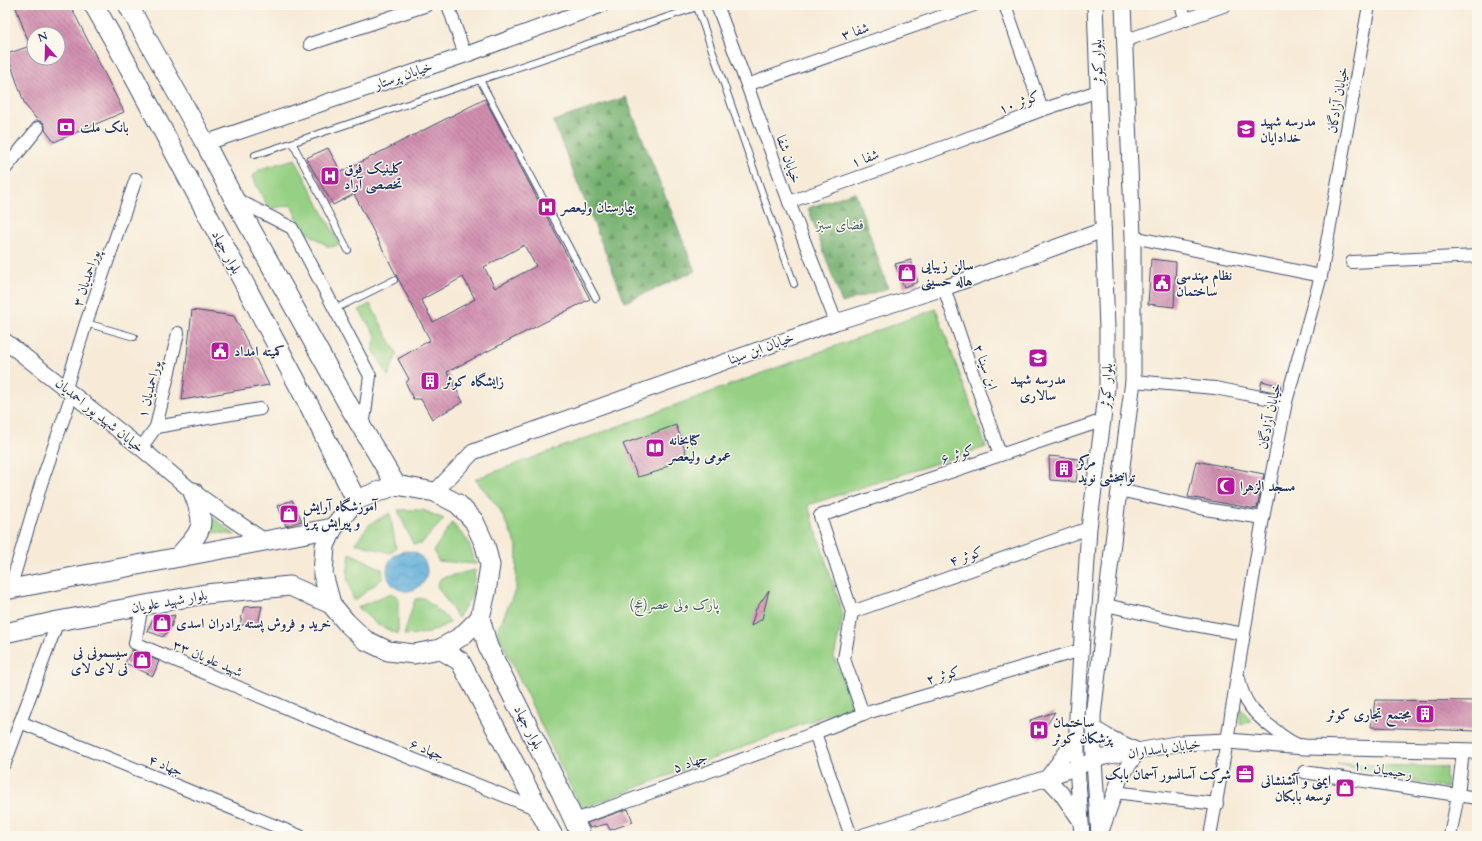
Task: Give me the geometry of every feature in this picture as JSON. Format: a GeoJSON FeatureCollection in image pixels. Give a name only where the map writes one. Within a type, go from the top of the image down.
{"type":"FeatureCollection","features":[{"type":"Feature","properties":{"kind":"main road","name":"بلوار جهاد"},"geometry":{"type":"LineString","coordinates":[[94,5],[130,69],[310,407],[356,500]]}},
{"type":"Feature","properties":{"kind":"main road"},"geometry":{"type":"LineString","coordinates":[[128,5],[345,399],[396,485]]}},
{"type":"Feature","properties":{"kind":"main road"},"geometry":{"type":"LineString","coordinates":[[130,69],[157,57]]}},
{"type":"Feature","properties":{"kind":"main road"},"geometry":{"type":"LineString","coordinates":[[396,485],[435,492],[458,504],[474,521],[485,545],[490,565],[480,618],[462,636],[440,649],[414,654],[388,651],[365,640],[346,622],[331,604],[323,574],[325,546],[333,528],[356,500],[396,485]]}},
{"type":"Feature","properties":{"kind":"main road"},"geometry":{"type":"LineString","coordinates":[[179,556],[197,536],[202,520],[193,492]]}},
{"type":"Feature","properties":{"kind":"main road"},"geometry":{"type":"LineString","coordinates":[[7,589],[333,528]]}},
{"type":"Feature","properties":{"kind":"main road","name":"بلوار شهید علویان"},"geometry":{"type":"LineString","coordinates":[[5,633],[58,621],[205,594],[290,586],[331,604]]}},
{"type":"Feature","properties":{"kind":"main road","name":"بلوار جهاد"},"geometry":{"type":"LineString","coordinates":[[480,618],[488,647],[578,828]]}},
{"type":"Feature","properties":{"kind":"main road","name":"بلوار جهاد"},"geometry":{"type":"LineString","coordinates":[[440,649],[460,661],[541,810],[553,836]]}},
{"type":"Feature","properties":{"kind":"street"},"geometry":{"type":"LineString","coordinates":[[310,44],[427,5]]}},
{"type":"Feature","properties":{"kind":"street"},"geometry":{"type":"LineString","coordinates":[[448,5],[465,54]]}},
{"type":"Feature","properties":{"kind":"street","name":"خیابان پرستار"},"geometry":{"type":"LineString","coordinates":[[205,143],[465,54],[601,5]]}},
{"type":"Feature","properties":{"kind":"street","name":"خیابان شفا"},"geometry":{"type":"LineString","coordinates":[[717,5],[788,202],[836,322]]}},
{"type":"Feature","properties":{"kind":"street","name":"شفا ۳"},"geometry":{"type":"LineString","coordinates":[[747,85],[974,5]]}},
{"type":"Feature","properties":{"kind":"street"},"geometry":{"type":"LineString","coordinates":[[1005,5],[1042,110]]}},
{"type":"Feature","properties":{"kind":"street","name":"بلوار کوثر"},"geometry":{"type":"LineString","coordinates":[[1082,829],[1077,766],[1077,716],[1089,528],[1107,388],[1107,329],[1095,5]]}},
{"type":"Feature","properties":{"kind":"street","name":"بلوار کوثر"},"geometry":{"type":"LineString","coordinates":[[1099,836],[1093,722],[1119,490],[1133,381],[1133,237],[1123,5]]}},
{"type":"Feature","properties":{"kind":"street"},"geometry":{"type":"LineString","coordinates":[[1181,5],[1186,20]]}},
{"type":"Feature","properties":{"kind":"street"},"geometry":{"type":"LineString","coordinates":[[1124,41],[1226,5]]}},
{"type":"Feature","properties":{"kind":"street","name":"خیابان آزادگان"},"geometry":{"type":"LineString","coordinates":[[1210,836],[1217,804],[1263,518],[1286,402],[1321,276],[1369,5]]}},
{"type":"Feature","properties":{"kind":"street","name":"کوثر ۱۰"},"geometry":{"type":"LineString","coordinates":[[952,144],[1042,110],[1098,91]]}},
{"type":"Feature","properties":{"kind":"street"},"geometry":{"type":"LineString","coordinates":[[5,169],[38,128]]}},
{"type":"Feature","properties":{"kind":"street","name":"شفا ۱"},"geometry":{"type":"LineString","coordinates":[[788,202],[952,144]]}},
{"type":"Feature","properties":{"kind":"street","name":"پوراحمدیان ۳"},"geometry":{"type":"LineString","coordinates":[[7,589],[69,391],[86,323],[136,179]]}},
{"type":"Feature","properties":{"kind":"street"},"geometry":{"type":"LineString","coordinates":[[233,197],[292,228],[370,376],[363,428]]}},
{"type":"Feature","properties":{"kind":"street","name":"خیابان ابن سینا"},"geometry":{"type":"LineString","coordinates":[[435,492],[473,452],[836,322],[944,288],[1103,230]]}},
{"type":"Feature","properties":{"kind":"street"},"geometry":{"type":"LineString","coordinates":[[1133,237],[1321,276]]}},
{"type":"Feature","properties":{"kind":"street"},"geometry":{"type":"LineString","coordinates":[[1352,262],[1477,256]]}},
{"type":"Feature","properties":{"kind":"street","name":"ابن سینا ۲"},"geometry":{"type":"LineString","coordinates":[[944,288],[1000,455]]}},
{"type":"Feature","properties":{"kind":"street","name":"پوراحمدیان ۱"},"geometry":{"type":"LineString","coordinates":[[141,448],[156,427],[178,333]]}},
{"type":"Feature","properties":{"kind":"street","name":"خیابان شهید پور احمدیان"},"geometry":{"type":"LineString","coordinates":[[5,341],[141,448],[193,492],[264,541]]}},
{"type":"Feature","properties":{"kind":"street"},"geometry":{"type":"LineString","coordinates":[[1133,381],[1215,388],[1286,402]]}},
{"type":"Feature","properties":{"kind":"street"},"geometry":{"type":"LineString","coordinates":[[156,427],[260,409]]}},
{"type":"Feature","properties":{"kind":"street","name":"کوثر ۶"},"geometry":{"type":"LineString","coordinates":[[852,612],[820,516],[1104,420]]}},
{"type":"Feature","properties":{"kind":"street"},"geometry":{"type":"LineString","coordinates":[[1119,490],[1205,509],[1263,518]]}},
{"type":"Feature","properties":{"kind":"street","name":"کوثر ۴"},"geometry":{"type":"LineString","coordinates":[[852,612],[1089,528]]}},
{"type":"Feature","properties":{"kind":"street"},"geometry":{"type":"LineString","coordinates":[[1106,605],[1244,634]]}},
{"type":"Feature","properties":{"kind":"street","name":"شهید علویان ۳۳"},"geometry":{"type":"LineString","coordinates":[[142,606],[136,643],[303,715]]}},
{"type":"Feature","properties":{"kind":"street"},"geometry":{"type":"LineString","coordinates":[[852,612],[844,659],[863,714]]}},
{"type":"Feature","properties":{"kind":"street"},"geometry":{"type":"LineString","coordinates":[[5,763],[58,621]]}},
{"type":"Feature","properties":{"kind":"street","name":"کوثر ۲"},"geometry":{"type":"LineString","coordinates":[[815,733],[863,714],[1081,650]]}},
{"type":"Feature","properties":{"kind":"street"},"geometry":{"type":"LineString","coordinates":[[1238,670],[1241,690],[1248,705],[1256,715],[1289,741],[1305,747]]}},
{"type":"Feature","properties":{"kind":"street","name":"جهاد ۶"},"geometry":{"type":"LineString","coordinates":[[303,715],[541,810]]}},
{"type":"Feature","properties":{"kind":"street"},"geometry":{"type":"LineString","coordinates":[[1077,716],[1093,722],[1108,738],[1138,751],[1120,778],[1099,836]]}},
{"type":"Feature","properties":{"kind":"street","name":"جهاد ۴"},"geometry":{"type":"LineString","coordinates":[[20,722],[300,836]]}},
{"type":"Feature","properties":{"kind":"street"},"geometry":{"type":"LineString","coordinates":[[815,733],[851,836]]}},
{"type":"Feature","properties":{"kind":"street","name":"جهاد ۵"},"geometry":{"type":"LineString","coordinates":[[578,828],[815,733]]}},
{"type":"Feature","properties":{"kind":"street"},"geometry":{"type":"LineString","coordinates":[[1077,738],[1046,778],[1061,793],[1082,829]]}},
{"type":"Feature","properties":{"kind":"street","name":"خیابان پاسداران"},"geometry":{"type":"LineString","coordinates":[[864,836],[1046,778],[1094,761],[1181,743],[1227,741],[1305,747],[1470,751]]}},
{"type":"Feature","properties":{"kind":"street"},"geometry":{"type":"LineString","coordinates":[[1450,836],[1458,795],[1470,751]]}},
{"type":"Feature","properties":{"kind":"street","name":"رحیمیان ۱۰"},"geometry":{"type":"LineString","coordinates":[[1304,772],[1477,798]]}},
{"type":"Feature","properties":{"kind":"street"},"geometry":{"type":"LineString","coordinates":[[1114,792],[1217,804]]}},
{"type":"Feature","properties":{"kind":"lane"},"geometry":{"type":"LineString","coordinates":[[255,156],[697,7],[794,284]]}},
{"type":"Feature","properties":{"kind":"lane"},"geometry":{"type":"LineString","coordinates":[[480,80],[596,298]]}},
{"type":"Feature","properties":{"kind":"lane"},"geometry":{"type":"LineString","coordinates":[[293,144],[348,250]]}},
{"type":"Feature","properties":{"kind":"lane"},"geometry":{"type":"LineString","coordinates":[[335,309],[394,280]]}},
{"type":"Feature","properties":{"kind":"lane"},"geometry":{"type":"LineString","coordinates":[[86,323],[134,337]]}},
{"type":"Feature","properties":{"kind":"green space"},"geometry":{"type":"Polygon","coordinates":[[[626,97],[695,271],[625,302],[553,121],[626,97]]]}},
{"type":"Feature","properties":{"kind":"green space"},"geometry":{"type":"Polygon","coordinates":[[[295,159],[340,245],[329,247],[302,229],[291,205],[269,209],[252,177],[260,169],[295,159]]]}},
{"type":"Feature","properties":{"kind":"green space","name":"فضای سبز"},"geometry":{"type":"Polygon","coordinates":[[[855,192],[888,288],[842,303],[808,208],[855,192]]]}},
{"type":"Feature","properties":{"kind":"green space"},"geometry":{"type":"Polygon","coordinates":[[[370,304],[397,354],[388,376],[373,349],[376,336],[359,310],[370,304]]]}},
{"type":"Feature","properties":{"kind":"green space","name":"پارک ولی عصر(عج)"},"geometry":{"type":"Polygon","coordinates":[[[936,309],[986,447],[808,505],[843,615],[834,657],[853,705],[581,809],[497,632],[516,588],[517,546],[499,508],[475,479],[936,309]]]}},
{"type":"Feature","properties":{"kind":"green space"},"geometry":{"type":"Polygon","coordinates":[[[398,510],[423,510],[444,519],[421,544],[413,544],[398,510]]]}},
{"type":"Feature","properties":{"kind":"green space"},"geometry":{"type":"Polygon","coordinates":[[[390,513],[396,548],[391,553],[355,543],[370,524],[390,513]]]}},
{"type":"Feature","properties":{"kind":"green space"},"geometry":{"type":"Polygon","coordinates":[[[210,515],[235,535],[207,531],[210,515]]]}},
{"type":"Feature","properties":{"kind":"green space"},"geometry":{"type":"Polygon","coordinates":[[[452,523],[468,541],[476,564],[438,561],[434,550],[452,523]]]}},
{"type":"Feature","properties":{"kind":"green space"},"geometry":{"type":"Polygon","coordinates":[[[350,553],[382,569],[383,578],[354,601],[347,577],[350,553]]]}},
{"type":"Feature","properties":{"kind":"green space"},"geometry":{"type":"Polygon","coordinates":[[[475,570],[472,596],[458,618],[437,586],[441,578],[475,570]]]}},
{"type":"Feature","properties":{"kind":"green space"},"geometry":{"type":"Polygon","coordinates":[[[391,593],[398,597],[398,634],[376,624],[358,607],[391,593]]]}},
{"type":"Feature","properties":{"kind":"green space"},"geometry":{"type":"Polygon","coordinates":[[[424,598],[451,622],[429,633],[404,635],[415,599],[424,598]]]}},
{"type":"Feature","properties":{"kind":"green space"},"geometry":{"type":"Polygon","coordinates":[[[1240,707],[1252,722],[1240,724],[1240,707]]]}},
{"type":"Feature","properties":{"kind":"green space"},"geometry":{"type":"Polygon","coordinates":[[[1337,764],[1446,767],[1446,788],[1337,764]]]}},
{"type":"Feature","properties":{"kind":"water"},"geometry":{"type":"Polygon","coordinates":[[[403,551],[411,551],[418,554],[424,560],[427,571],[424,582],[418,588],[411,591],[403,591],[396,588],[390,582],[387,575],[387,567],[390,560],[396,554],[403,551]]]}},
{"type":"Feature","properties":{"kind":"building"},"geometry":{"type":"Polygon","coordinates":[[[15,5],[70,5],[124,112],[54,142],[45,130],[43,122],[38,121],[25,105],[7,54],[26,47],[26,66],[66,66],[66,26],[26,26],[26,35],[15,5]]]}},
{"type":"Feature","properties":{"kind":"building"},"geometry":{"type":"Polygon","coordinates":[[[485,99],[590,299],[447,372],[463,402],[432,419],[421,399],[413,399],[406,383],[409,379],[398,359],[430,340],[354,194],[333,205],[306,158],[328,148],[341,172],[485,99]],[[524,245],[484,267],[495,288],[536,266],[524,245]],[[463,277],[421,300],[433,322],[475,299],[463,277]]]}},
{"type":"Feature","properties":{"kind":"building","name":"نظام مهندسی ساختمان"},"geometry":{"type":"Polygon","coordinates":[[[1151,259],[1176,262],[1174,307],[1148,304],[1151,259]]]}},
{"type":"Feature","properties":{"kind":"building","name":"سالن زیبایی هاله حسینی"},"geometry":{"type":"Polygon","coordinates":[[[911,260],[918,282],[904,287],[895,264],[911,260]]]}},
{"type":"Feature","properties":{"kind":"building","name":"کمیته امداد"},"geometry":{"type":"Polygon","coordinates":[[[192,310],[234,316],[269,385],[182,400],[192,310]]]}},
{"type":"Feature","properties":{"kind":"building"},"geometry":{"type":"Polygon","coordinates":[[[1262,381],[1281,386],[1279,393],[1260,389],[1262,381]]]}},
{"type":"Feature","properties":{"kind":"building","name":"کتابخانه عمومی ولیعصر"},"geometry":{"type":"Polygon","coordinates":[[[676,425],[686,453],[659,471],[638,477],[623,444],[676,425]]]}},
{"type":"Feature","properties":{"kind":"building","name":"مرکز توانبخشی نوید"},"geometry":{"type":"Polygon","coordinates":[[[1049,456],[1079,459],[1076,482],[1050,480],[1049,456]]]}},
{"type":"Feature","properties":{"kind":"building","name":"مسجد الزهرا"},"geometry":{"type":"Polygon","coordinates":[[[1196,461],[1264,474],[1257,509],[1188,497],[1196,461]]]}},
{"type":"Feature","properties":{"kind":"building","name":"آموزشگاه آرایش و پیرایش پریا"},"geometry":{"type":"Polygon","coordinates":[[[292,500],[302,521],[286,526],[278,506],[292,500]]]}},
{"type":"Feature","properties":{"kind":"building"},"geometry":{"type":"Polygon","coordinates":[[[769,590],[762,619],[751,626],[756,609],[769,590]]]}},
{"type":"Feature","properties":{"kind":"building"},"geometry":{"type":"Polygon","coordinates":[[[262,606],[258,624],[240,625],[244,607],[262,606]]]}},
{"type":"Feature","properties":{"kind":"building","name":"خرید و فروش پسته برادران اسدی"},"geometry":{"type":"Polygon","coordinates":[[[175,615],[171,627],[163,637],[147,631],[153,619],[175,615]]]}},
{"type":"Feature","properties":{"kind":"building","name":"سیسمونی نی نی لای لای"},"geometry":{"type":"Polygon","coordinates":[[[132,650],[159,661],[153,676],[125,663],[132,650]]]}},
{"type":"Feature","properties":{"kind":"building","name":"مجتمع تجاری کوثر"},"geometry":{"type":"Polygon","coordinates":[[[1375,700],[1477,701],[1477,731],[1371,727],[1375,700]]]}},
{"type":"Feature","properties":{"kind":"building","name":"ساختمان پزشکان کوثر"},"geometry":{"type":"Polygon","coordinates":[[[1055,712],[1038,739],[1030,720],[1055,712]]]}},
{"type":"Feature","properties":{"kind":"building"},"geometry":{"type":"Polygon","coordinates":[[[628,809],[633,822],[610,830],[607,824],[590,828],[587,823],[628,809]]]}},
{"type":"Feature","properties":{"kind":"place","name":"بانک ملت"},"geometry":{"type":"Point","coordinates":[66,127]}},
{"type":"Feature","properties":{"kind":"place","name":"مدرسه شهید خدادایان"},"geometry":{"type":"Point","coordinates":[1246,129]}},
{"type":"Feature","properties":{"kind":"place","name":"کلینیک فوق تخصصی آراد"},"geometry":{"type":"Point","coordinates":[330,176]}},
{"type":"Feature","properties":{"kind":"place","name":"بیمارستان ولیعصر"},"geometry":{"type":"Point","coordinates":[547,207]}},
{"type":"Feature","properties":{"kind":"place","name":"سالن زیبایی هاله حسینی"},"geometry":{"type":"Point","coordinates":[907,273]}},
{"type":"Feature","properties":{"kind":"place","name":"نظام مهندسی ساختمان"},"geometry":{"type":"Point","coordinates":[1162,283]}},
{"type":"Feature","properties":{"kind":"place","name":"کمیته امداد"},"geometry":{"type":"Point","coordinates":[220,351]}},
{"type":"Feature","properties":{"kind":"place","name":"مدرسه شهید سالاری"},"geometry":{"type":"Point","coordinates":[1038,358]}},
{"type":"Feature","properties":{"kind":"place","name":"زایشگاه کوثر"},"geometry":{"type":"Point","coordinates":[430,381]}},
{"type":"Feature","properties":{"kind":"place","name":"کتابخانه عمومی ولیعصر"},"geometry":{"type":"Point","coordinates":[655,448]}},
{"type":"Feature","properties":{"kind":"place","name":"مرکز توانبخشی نوید"},"geometry":{"type":"Point","coordinates":[1064,469]}},
{"type":"Feature","properties":{"kind":"place","name":"مسجد الزهرا"},"geometry":{"type":"Point","coordinates":[1226,486]}},
{"type":"Feature","properties":{"kind":"place","name":"آموزشگاه آرایش و پیرایش پریا"},"geometry":{"type":"Point","coordinates":[289,514]}},
{"type":"Feature","properties":{"kind":"place","name":"خرید و فروش پسته برادران اسدی"},"geometry":{"type":"Point","coordinates":[162,623]}},
{"type":"Feature","properties":{"kind":"place","name":"سیسمونی نی نی لای لای"},"geometry":{"type":"Point","coordinates":[142,660]}},
{"type":"Feature","properties":{"kind":"place","name":"مجتمع تجاری کوثر"},"geometry":{"type":"Point","coordinates":[1425,714]}},
{"type":"Feature","properties":{"kind":"place","name":"ساختمان پزشکان کوثر"},"geometry":{"type":"Point","coordinates":[1039,730]}},
{"type":"Feature","properties":{"kind":"place","name":"شرکت آسانسور آسمان بابک"},"geometry":{"type":"Point","coordinates":[1245,774]}},
{"type":"Feature","properties":{"kind":"place","name":"ایمنی و آتشنشانی توسعه بابکان"},"geometry":{"type":"Point","coordinates":[1345,788]}}]}
